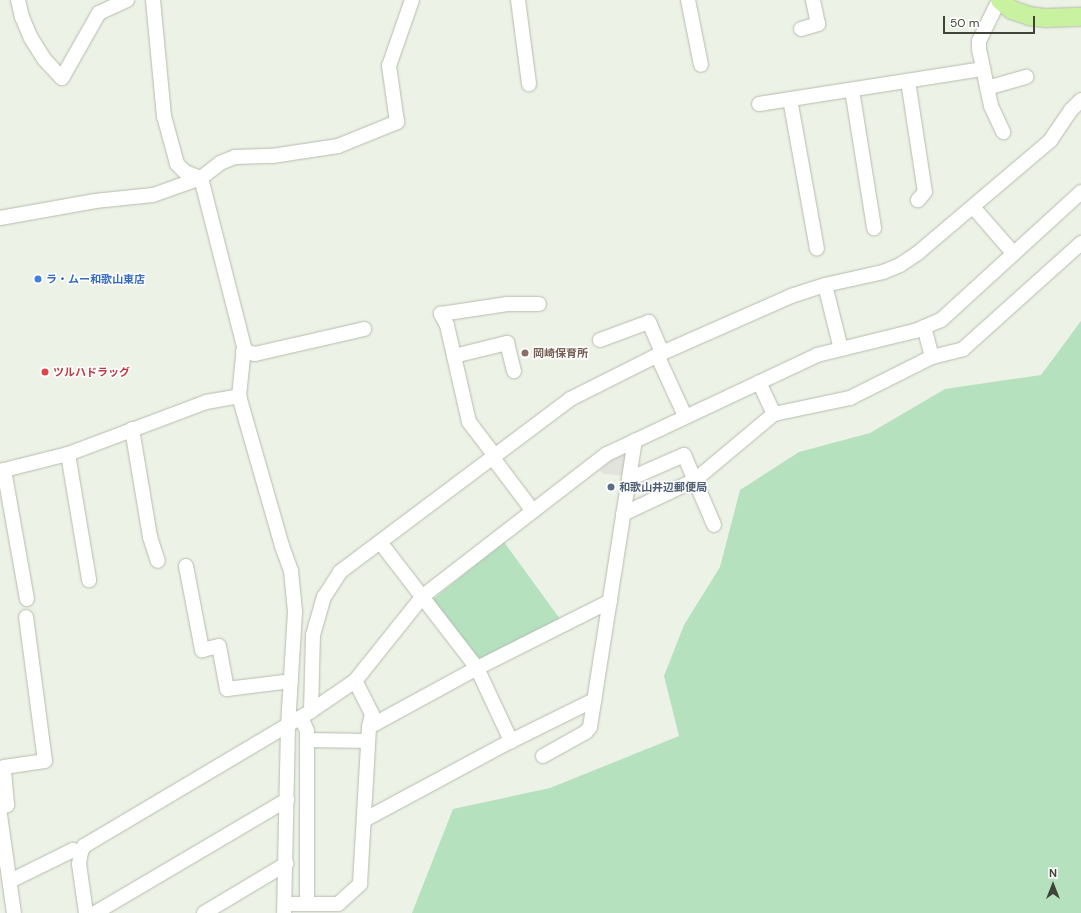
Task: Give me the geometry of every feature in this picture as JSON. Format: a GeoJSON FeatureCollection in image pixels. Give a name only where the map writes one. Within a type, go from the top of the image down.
{"type":"FeatureCollection","features":[{"type":"Feature","properties":{"kind":"main road"},"geometry":{"type":"LineString","coordinates":[[999,0],[1012,10],[1029,16],[1046,18],[1081,17]]}},
{"type":"Feature","properties":{"kind":"street"},"geometry":{"type":"LineString","coordinates":[[18,0],[22,17],[31,38],[44,59],[62,78],[99,13],[127,0]]}},
{"type":"Feature","properties":{"kind":"street"},"geometry":{"type":"LineString","coordinates":[[153,0],[164,116],[178,164],[186,172],[201,178]]}},
{"type":"Feature","properties":{"kind":"street"},"geometry":{"type":"LineString","coordinates":[[0,218],[95,202],[153,195],[201,178],[220,163],[235,157],[272,156],[338,146],[397,122],[389,66],[412,0]]}},
{"type":"Feature","properties":{"kind":"street"},"geometry":{"type":"LineString","coordinates":[[518,0],[529,84]]}},
{"type":"Feature","properties":{"kind":"street"},"geometry":{"type":"LineString","coordinates":[[688,0],[701,65]]}},
{"type":"Feature","properties":{"kind":"street"},"geometry":{"type":"LineString","coordinates":[[801,29],[818,24],[813,0]]}},
{"type":"Feature","properties":{"kind":"street"},"geometry":{"type":"LineString","coordinates":[[999,0],[979,41],[978,49],[992,106],[1002,132]]}},
{"type":"Feature","properties":{"kind":"street"},"geometry":{"type":"LineString","coordinates":[[759,104],[983,69]]}},
{"type":"Feature","properties":{"kind":"street"},"geometry":{"type":"LineString","coordinates":[[987,88],[1026,77]]}},
{"type":"Feature","properties":{"kind":"street"},"geometry":{"type":"LineString","coordinates":[[908,81],[925,192],[918,200]]}},
{"type":"Feature","properties":{"kind":"street"},"geometry":{"type":"LineString","coordinates":[[852,90],[874,228]]}},
{"type":"Feature","properties":{"kind":"street"},"geometry":{"type":"LineString","coordinates":[[790,99],[817,249]]}},
{"type":"Feature","properties":{"kind":"street"},"geometry":{"type":"LineString","coordinates":[[307,904],[306,714],[313,635],[324,597],[340,572],[570,400],[660,354],[791,296],[825,285],[883,272],[900,265],[919,252],[1050,141],[1071,110],[1081,100]]}},
{"type":"Feature","properties":{"kind":"street"},"geometry":{"type":"LineString","coordinates":[[201,178],[244,347],[239,396],[290,571],[295,612],[288,724],[285,909],[307,904],[338,904],[360,884],[369,734],[372,714],[355,682]]}},
{"type":"Feature","properties":{"kind":"street"},"geometry":{"type":"LineString","coordinates":[[86,913],[79,864],[81,852],[84,846],[306,714],[355,682],[423,596],[606,454],[817,355],[915,331],[941,320],[1079,198]]}},
{"type":"Feature","properties":{"kind":"street"},"geometry":{"type":"LineString","coordinates":[[973,207],[1014,254]]}},
{"type":"Feature","properties":{"kind":"street"},"geometry":{"type":"LineString","coordinates":[[623,514],[695,480],[774,414],[850,398],[932,357],[963,349],[1081,243]]}},
{"type":"Feature","properties":{"kind":"street"},"geometry":{"type":"LineString","coordinates":[[825,285],[841,350]]}},
{"type":"Feature","properties":{"kind":"street"},"geometry":{"type":"LineString","coordinates":[[533,511],[469,422],[447,325],[441,314],[507,304],[539,304]]}},
{"type":"Feature","properties":{"kind":"street"},"geometry":{"type":"LineString","coordinates":[[600,340],[649,322],[685,416]]}},
{"type":"Feature","properties":{"kind":"street"},"geometry":{"type":"LineString","coordinates":[[924,327],[932,357]]}},
{"type":"Feature","properties":{"kind":"street"},"geometry":{"type":"LineString","coordinates":[[243,351],[255,354],[364,329]]}},
{"type":"Feature","properties":{"kind":"street"},"geometry":{"type":"LineString","coordinates":[[454,356],[507,343],[514,371]]}},
{"type":"Feature","properties":{"kind":"street"},"geometry":{"type":"LineString","coordinates":[[759,382],[774,414]]}},
{"type":"Feature","properties":{"kind":"street"},"geometry":{"type":"LineString","coordinates":[[27,599],[2,471],[68,454],[206,402],[239,396]]}},
{"type":"Feature","properties":{"kind":"street"},"geometry":{"type":"LineString","coordinates":[[132,429],[150,537],[158,561]]}},
{"type":"Feature","properties":{"kind":"street"},"geometry":{"type":"LineString","coordinates":[[543,756],[586,732],[590,727],[635,441]]}},
{"type":"Feature","properties":{"kind":"street"},"geometry":{"type":"LineString","coordinates":[[68,454],[89,580]]}},
{"type":"Feature","properties":{"kind":"street"},"geometry":{"type":"LineString","coordinates":[[629,479],[684,455],[714,525]]}},
{"type":"Feature","properties":{"kind":"street"},"geometry":{"type":"LineString","coordinates":[[380,542],[477,668],[511,741]]}},
{"type":"Feature","properties":{"kind":"street"},"geometry":{"type":"LineString","coordinates":[[186,566],[202,650],[219,646],[227,689],[291,681]]}},
{"type":"Feature","properties":{"kind":"street"},"geometry":{"type":"LineString","coordinates":[[307,740],[369,734],[477,668],[610,601]]}},
{"type":"Feature","properties":{"kind":"street"},"geometry":{"type":"LineString","coordinates":[[0,808],[7,805],[4,767],[45,761],[26,617]]}},
{"type":"Feature","properties":{"kind":"street"},"geometry":{"type":"LineString","coordinates":[[364,820],[511,741],[594,700]]}},
{"type":"Feature","properties":{"kind":"street"},"geometry":{"type":"LineString","coordinates":[[95,913],[287,800]]}},
{"type":"Feature","properties":{"kind":"street"},"geometry":{"type":"LineString","coordinates":[[0,815],[14,913]]}},
{"type":"Feature","properties":{"kind":"street"},"geometry":{"type":"LineString","coordinates":[[10,881],[73,850],[81,852]]}},
{"type":"Feature","properties":{"kind":"street"},"geometry":{"type":"LineString","coordinates":[[204,913],[286,864]]}},
{"type":"Feature","properties":{"kind":"green space"},"geometry":{"type":"Polygon","coordinates":[[[1081,321],[1081,913],[412,913],[453,809],[550,788],[679,736],[664,676],[684,625],[720,567],[740,490],[799,452],[870,433],[945,389],[1041,375],[1081,321]]]}},
{"type":"Feature","properties":{"kind":"green space"},"geometry":{"type":"Polygon","coordinates":[[[504,542],[560,619],[480,661],[431,601],[504,542]]]}},
{"type":"Feature","properties":{"kind":"shaded area"},"geometry":{"type":"Polygon","coordinates":[[[623,455],[627,456],[625,476],[603,474],[600,470],[610,461],[623,455]]]}},
{"type":"Feature","properties":{"kind":"place","name":"ラ・ムー和歌山東店"},"geometry":{"type":"Point","coordinates":[38,279]}},
{"type":"Feature","properties":{"kind":"place","name":"岡崎保育所"},"geometry":{"type":"Point","coordinates":[525,353]}},
{"type":"Feature","properties":{"kind":"place","name":"ツルハドラッグ"},"geometry":{"type":"Point","coordinates":[45,372]}},
{"type":"Feature","properties":{"kind":"place","name":"和歌山井辺郵便局"},"geometry":{"type":"Point","coordinates":[611,487]}}]}
